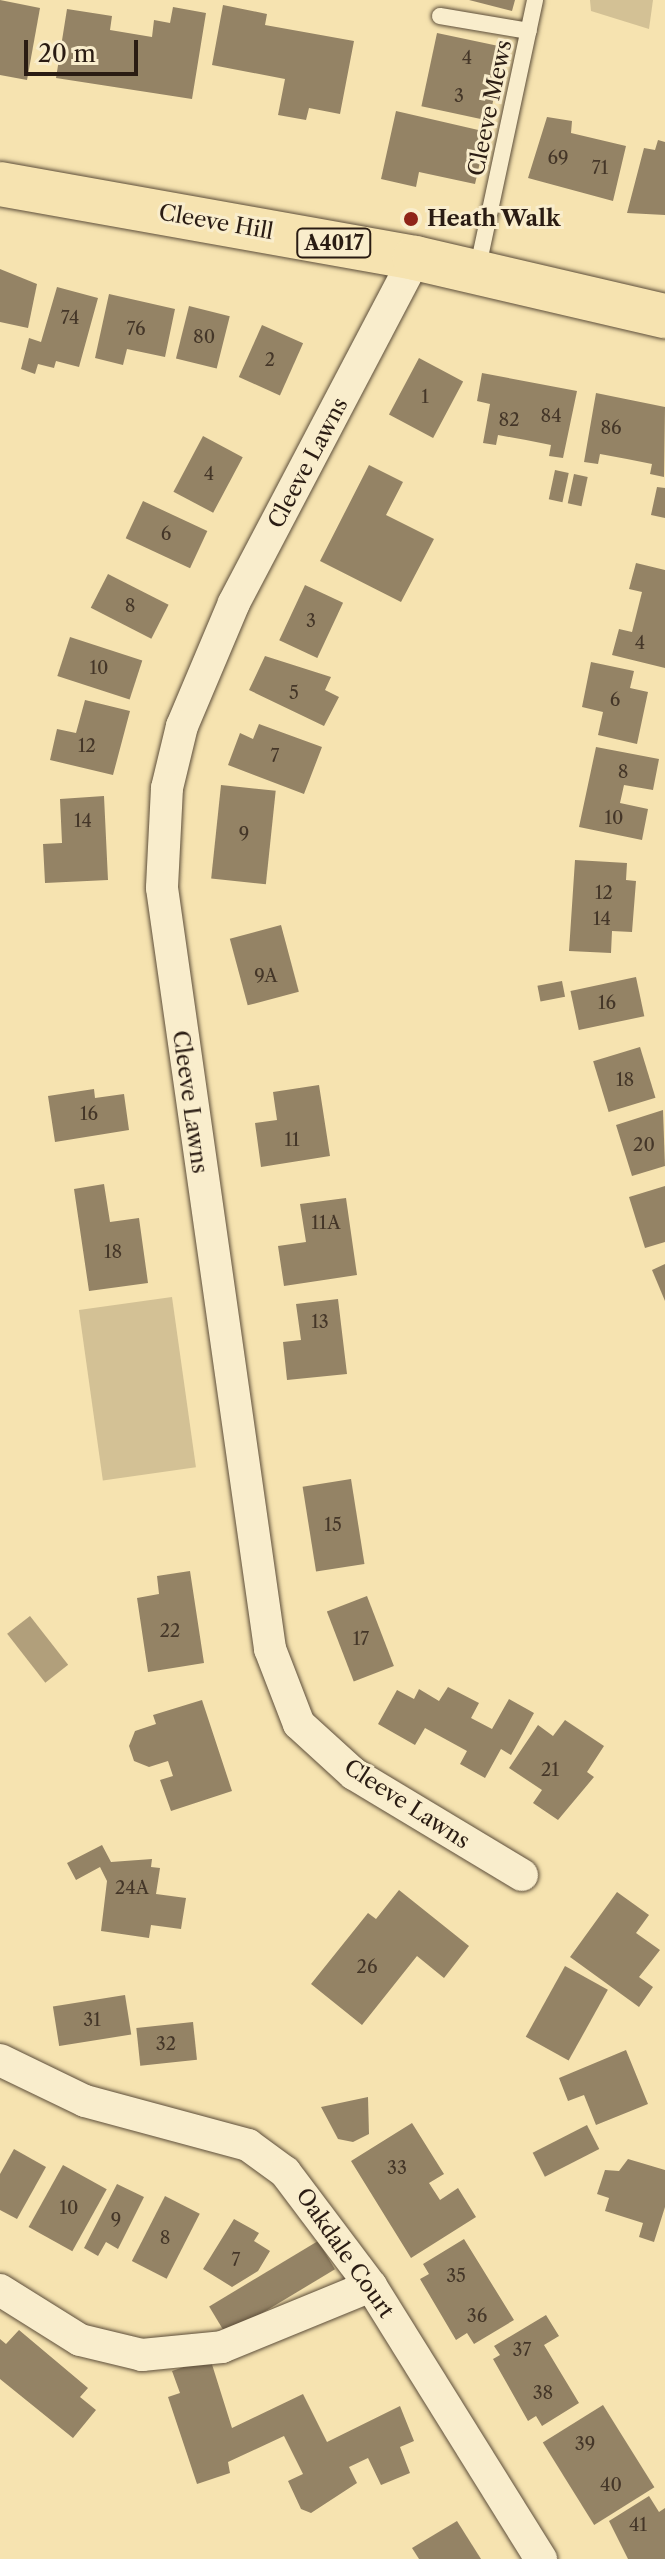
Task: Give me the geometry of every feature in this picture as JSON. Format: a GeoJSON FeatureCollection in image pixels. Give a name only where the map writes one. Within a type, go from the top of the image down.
{"type":"FeatureCollection","features":[{"type":"Feature","properties":{"kind":"main road","name":"Cleeve Hill"},"geometry":{"type":"LineString","coordinates":[[0,184],[415,258],[665,316]]}},
{"type":"Feature","properties":{"kind":"street","name":"Cleeve Lawns"},"geometry":{"type":"LineString","coordinates":[[415,258],[234,603],[182,726],[167,788],[162,888],[270,1649],[299,1724],[354,1774],[522,1875]]}},
{"type":"Feature","properties":{"kind":"street","name":"Oakdale Court"},"geometry":{"type":"LineString","coordinates":[[0,2060],[85,2101],[248,2145],[320,2211],[371,2286],[541,2559]]}},
{"type":"Feature","properties":{"kind":"street"},"geometry":{"type":"LineString","coordinates":[[0,2290],[80,2340],[142,2355],[222,2347],[371,2286]]}},
{"type":"Feature","properties":{"kind":"lane","name":"Cleeve Mews"},"geometry":{"type":"LineString","coordinates":[[477,272],[535,0]]}},
{"type":"Feature","properties":{"kind":"lane"},"geometry":{"type":"LineString","coordinates":[[440,16],[529,31]]}},
{"type":"Feature","properties":{"kind":"shaded area"},"geometry":{"type":"Polygon","coordinates":[[[590,0],[653,0],[649,29],[591,11],[590,0]]]}},
{"type":"Feature","properties":{"kind":"shaded area"},"geometry":{"type":"Polygon","coordinates":[[[172,1297],[196,1467],[103,1480],[79,1310],[172,1297]]]}},
{"type":"Feature","properties":{"kind":"shaded area"},"geometry":{"type":"Polygon","coordinates":[[[30,1616],[68,1665],[45,1683],[7,1634],[30,1616]]]}},
{"type":"Feature","properties":{"kind":"building"},"geometry":{"type":"Polygon","coordinates":[[[0,0],[40,8],[27,80],[0,75],[0,0]]]}},
{"type":"Feature","properties":{"kind":"building"},"geometry":{"type":"Polygon","coordinates":[[[469,0],[515,0],[512,11],[469,0]]]}},
{"type":"Feature","properties":{"kind":"building"},"geometry":{"type":"Polygon","coordinates":[[[223,5],[267,14],[265,25],[354,41],[340,114],[309,108],[306,120],[278,115],[285,79],[212,65],[223,5]]]}},
{"type":"Feature","properties":{"kind":"building"},"geometry":{"type":"Polygon","coordinates":[[[173,7],[206,13],[192,99],[56,78],[67,9],[112,16],[110,30],[152,37],[154,20],[170,23],[173,7]]]}},
{"type":"Feature","properties":{"kind":"building"},"geometry":{"type":"Polygon","coordinates":[[[437,33],[504,47],[489,121],[421,106],[437,33]]]}},
{"type":"Feature","properties":{"kind":"building"},"geometry":{"type":"Polygon","coordinates":[[[396,111],[487,132],[475,184],[419,172],[416,187],[381,179],[396,111]]]}},
{"type":"Feature","properties":{"kind":"building"},"geometry":{"type":"Polygon","coordinates":[[[547,117],[572,121],[571,133],[626,146],[613,201],[528,178],[547,117]]]}},
{"type":"Feature","properties":{"kind":"building"},"geometry":{"type":"Polygon","coordinates":[[[658,140],[665,142],[665,215],[627,213],[644,148],[655,150],[658,140]]]}},
{"type":"Feature","properties":{"kind":"building"},"geometry":{"type":"Polygon","coordinates":[[[0,269],[37,284],[28,328],[0,322],[0,269]]]}},
{"type":"Feature","properties":{"kind":"building"},"geometry":{"type":"Polygon","coordinates":[[[57,287],[98,298],[79,367],[56,361],[54,368],[38,364],[35,374],[21,369],[29,338],[41,342],[57,287]]]}},
{"type":"Feature","properties":{"kind":"building"},"geometry":{"type":"Polygon","coordinates":[[[109,294],[175,309],[165,357],[127,349],[123,365],[95,358],[109,294]]]}},
{"type":"Feature","properties":{"kind":"building"},"geometry":{"type":"Polygon","coordinates":[[[189,306],[230,316],[217,369],[176,358],[189,306]]]}},
{"type":"Feature","properties":{"kind":"building"},"geometry":{"type":"Polygon","coordinates":[[[262,325],[303,343],[280,395],[239,377],[262,325]]]}},
{"type":"Feature","properties":{"kind":"building"},"geometry":{"type":"Polygon","coordinates":[[[419,358],[463,381],[433,438],[389,415],[419,358]]]}},
{"type":"Feature","properties":{"kind":"building"},"geometry":{"type":"Polygon","coordinates":[[[482,373],[577,391],[563,458],[549,456],[551,445],[526,440],[498,435],[496,445],[483,443],[490,404],[477,401],[482,373]]]}},
{"type":"Feature","properties":{"kind":"building"},"geometry":{"type":"Polygon","coordinates":[[[596,393],[665,407],[664,477],[650,474],[652,464],[627,459],[600,454],[598,464],[584,462],[596,393]]]}},
{"type":"Feature","properties":{"kind":"building"},"geometry":{"type":"Polygon","coordinates":[[[203,436],[243,457],[213,513],[173,492],[203,436]]]}},
{"type":"Feature","properties":{"kind":"building"},"geometry":{"type":"Polygon","coordinates":[[[369,465],[403,482],[386,515],[434,539],[401,602],[320,561],[369,465]]]}},
{"type":"Feature","properties":{"kind":"building"},"geometry":{"type":"Polygon","coordinates":[[[555,470],[569,473],[562,502],[549,499],[555,470]]]}},
{"type":"Feature","properties":{"kind":"building"},"geometry":{"type":"Polygon","coordinates":[[[574,474],[588,477],[581,506],[568,503],[574,474]]]}},
{"type":"Feature","properties":{"kind":"building"},"geometry":{"type":"Polygon","coordinates":[[[657,487],[665,488],[665,518],[651,515],[657,487]]]}},
{"type":"Feature","properties":{"kind":"building"},"geometry":{"type":"Polygon","coordinates":[[[143,501],[207,531],[190,568],[126,538],[143,501]]]}},
{"type":"Feature","properties":{"kind":"building"},"geometry":{"type":"Polygon","coordinates":[[[636,563],[665,570],[665,668],[612,655],[619,629],[632,632],[642,592],[629,589],[636,563]]]}},
{"type":"Feature","properties":{"kind":"building"},"geometry":{"type":"Polygon","coordinates":[[[108,574],[169,605],[151,639],[91,608],[108,574]]]}},
{"type":"Feature","properties":{"kind":"building"},"geometry":{"type":"Polygon","coordinates":[[[305,585],[343,603],[317,658],[279,640],[305,585]]]}},
{"type":"Feature","properties":{"kind":"building"},"geometry":{"type":"Polygon","coordinates":[[[70,637],[142,660],[130,699],[57,676],[70,637]]]}},
{"type":"Feature","properties":{"kind":"building"},"geometry":{"type":"Polygon","coordinates":[[[265,656],[331,677],[325,690],[339,697],[324,726],[249,690],[265,656]]]}},
{"type":"Feature","properties":{"kind":"building"},"geometry":{"type":"Polygon","coordinates":[[[591,662],[634,671],[630,688],[648,692],[637,744],[598,735],[603,712],[582,707],[591,662]]]}},
{"type":"Feature","properties":{"kind":"building"},"geometry":{"type":"Polygon","coordinates":[[[85,700],[130,711],[113,775],[50,760],[57,729],[76,733],[85,700]]]}},
{"type":"Feature","properties":{"kind":"building"},"geometry":{"type":"Polygon","coordinates":[[[259,724],[322,747],[304,794],[228,765],[240,733],[253,739],[259,724]]]}},
{"type":"Feature","properties":{"kind":"building"},"geometry":{"type":"Polygon","coordinates":[[[596,747],[659,759],[653,790],[624,785],[620,803],[648,809],[642,840],[579,827],[596,747]]]}},
{"type":"Feature","properties":{"kind":"building"},"geometry":{"type":"Polygon","coordinates":[[[221,785],[276,791],[266,884],[211,878],[221,785]]]}},
{"type":"Feature","properties":{"kind":"building"},"geometry":{"type":"Polygon","coordinates":[[[104,796],[108,880],[45,883],[43,844],[62,843],[60,799],[104,796]]]}},
{"type":"Feature","properties":{"kind":"building"},"geometry":{"type":"Polygon","coordinates":[[[575,860],[627,863],[626,880],[636,881],[632,932],[612,931],[611,953],[569,951],[575,860]]]}},
{"type":"Feature","properties":{"kind":"building"},"geometry":{"type":"Polygon","coordinates":[[[281,925],[299,992],[248,1005],[230,939],[281,925]]]}},
{"type":"Feature","properties":{"kind":"building"},"geometry":{"type":"Polygon","coordinates":[[[636,977],[644,1016],[579,1030],[570,991],[636,977]]]}},
{"type":"Feature","properties":{"kind":"building"},"geometry":{"type":"Polygon","coordinates":[[[562,981],[565,997],[541,1001],[537,986],[562,981]]]}},
{"type":"Feature","properties":{"kind":"building"},"geometry":{"type":"Polygon","coordinates":[[[640,1047],[655,1098],[609,1112],[593,1061],[640,1047]]]}},
{"type":"Feature","properties":{"kind":"building"},"geometry":{"type":"Polygon","coordinates":[[[319,1085],[330,1156],[261,1167],[255,1123],[277,1120],[273,1092],[319,1085]]]}},
{"type":"Feature","properties":{"kind":"building"},"geometry":{"type":"Polygon","coordinates":[[[94,1089],[95,1098],[124,1094],[129,1130],[55,1142],[48,1096],[94,1089]]]}},
{"type":"Feature","properties":{"kind":"building"},"geometry":{"type":"Polygon","coordinates":[[[663,1110],[665,1166],[632,1176],[616,1125],[663,1110]]]}},
{"type":"Feature","properties":{"kind":"building"},"geometry":{"type":"Polygon","coordinates":[[[104,1184],[110,1222],[139,1218],[148,1283],[89,1291],[74,1189],[104,1184]]]}},
{"type":"Feature","properties":{"kind":"building"},"geometry":{"type":"Polygon","coordinates":[[[665,1186],[665,1242],[645,1248],[629,1197],[665,1186]]]}},
{"type":"Feature","properties":{"kind":"building"},"geometry":{"type":"Polygon","coordinates":[[[346,1198],[357,1275],[284,1286],[278,1246],[306,1242],[300,1204],[346,1198]]]}},
{"type":"Feature","properties":{"kind":"building"},"geometry":{"type":"Polygon","coordinates":[[[665,1264],[665,1301],[652,1270],[665,1264]]]}},
{"type":"Feature","properties":{"kind":"building"},"geometry":{"type":"Polygon","coordinates":[[[338,1299],[347,1374],[287,1380],[283,1342],[301,1340],[296,1304],[338,1299]]]}},
{"type":"Feature","properties":{"kind":"building"},"geometry":{"type":"Polygon","coordinates":[[[351,1479],[364,1564],[316,1572],[303,1487],[351,1479]]]}},
{"type":"Feature","properties":{"kind":"building"},"geometry":{"type":"Polygon","coordinates":[[[190,1571],[204,1663],[148,1672],[137,1598],[159,1594],[157,1576],[190,1571]]]}},
{"type":"Feature","properties":{"kind":"building"},"geometry":{"type":"Polygon","coordinates":[[[367,1596],[394,1666],[354,1681],[327,1611],[367,1596]]]}},
{"type":"Feature","properties":{"kind":"building"},"geometry":{"type":"Polygon","coordinates":[[[448,1687],[479,1703],[471,1718],[492,1729],[509,1699],[534,1713],[511,1755],[501,1749],[485,1778],[460,1764],[467,1751],[425,1728],[415,1745],[378,1724],[397,1690],[414,1699],[419,1689],[439,1701],[448,1687]]]}},
{"type":"Feature","properties":{"kind":"building"},"geometry":{"type":"Polygon","coordinates":[[[202,1700],[232,1791],[171,1811],[160,1780],[173,1776],[168,1761],[149,1767],[134,1761],[129,1746],[135,1731],[156,1724],[153,1715],[202,1700]]]}},
{"type":"Feature","properties":{"kind":"building"},"geometry":{"type":"Polygon","coordinates":[[[565,1720],[604,1746],[587,1772],[594,1777],[558,1820],[533,1803],[542,1790],[509,1768],[538,1725],[553,1736],[565,1720]]]}},
{"type":"Feature","properties":{"kind":"building"},"geometry":{"type":"Polygon","coordinates":[[[102,1845],[111,1862],[152,1859],[151,1867],[160,1868],[156,1894],[186,1898],[181,1929],[151,1925],[149,1938],[101,1931],[107,1881],[100,1867],[76,1880],[67,1863],[102,1845]]]}},
{"type":"Feature","properties":{"kind":"building"},"geometry":{"type":"Polygon","coordinates":[[[399,1890],[469,1946],[444,1978],[417,1956],[362,2025],[311,1984],[368,1913],[376,1919],[399,1890]]]}},
{"type":"Feature","properties":{"kind":"building"},"geometry":{"type":"Polygon","coordinates":[[[617,1892],[649,1915],[636,1933],[660,1950],[639,1977],[653,1987],[639,2007],[570,1957],[617,1892]]]}},
{"type":"Feature","properties":{"kind":"building"},"geometry":{"type":"Polygon","coordinates":[[[565,1966],[608,1990],[569,2061],[526,2037],[565,1966]]]}},
{"type":"Feature","properties":{"kind":"building"},"geometry":{"type":"Polygon","coordinates":[[[125,1995],[131,2035],[59,2046],[53,2006],[125,1995]]]}},
{"type":"Feature","properties":{"kind":"building"},"geometry":{"type":"Polygon","coordinates":[[[193,2022],[197,2060],[140,2066],[136,2028],[193,2022]]]}},
{"type":"Feature","properties":{"kind":"building"},"geometry":{"type":"Polygon","coordinates":[[[626,2050],[648,2104],[596,2125],[584,2095],[568,2101],[559,2078],[626,2050]]]}},
{"type":"Feature","properties":{"kind":"building"},"geometry":{"type":"Polygon","coordinates":[[[368,2097],[369,2134],[353,2142],[338,2139],[321,2107],[368,2097]]]}},
{"type":"Feature","properties":{"kind":"building"},"geometry":{"type":"Polygon","coordinates":[[[412,2123],[444,2174],[429,2183],[440,2200],[458,2188],[476,2217],[411,2258],[351,2161],[412,2123]]]}},
{"type":"Feature","properties":{"kind":"building"},"geometry":{"type":"Polygon","coordinates":[[[587,2125],[599,2149],[545,2177],[533,2153],[587,2125]]]}},
{"type":"Feature","properties":{"kind":"building"},"geometry":{"type":"Polygon","coordinates":[[[14,2149],[46,2167],[17,2219],[0,2210],[0,2174],[14,2149]]]}},
{"type":"Feature","properties":{"kind":"building"},"geometry":{"type":"Polygon","coordinates":[[[628,2159],[665,2170],[665,2207],[654,2242],[639,2237],[643,2223],[605,2211],[609,2198],[597,2194],[605,2170],[619,2171],[628,2159]]]}},
{"type":"Feature","properties":{"kind":"building"},"geometry":{"type":"Polygon","coordinates":[[[63,2165],[107,2189],[72,2251],[29,2227],[63,2165]]]}},
{"type":"Feature","properties":{"kind":"building"},"geometry":{"type":"Polygon","coordinates":[[[117,2184],[144,2197],[118,2249],[106,2242],[98,2256],[84,2248],[117,2184]]]}},
{"type":"Feature","properties":{"kind":"building"},"geometry":{"type":"Polygon","coordinates":[[[165,2196],[200,2214],[167,2279],[132,2261],[165,2196]]]}},
{"type":"Feature","properties":{"kind":"building"},"geometry":{"type":"Polygon","coordinates":[[[234,2219],[259,2233],[254,2241],[270,2251],[258,2271],[232,2287],[203,2269],[234,2219]]]}},
{"type":"Feature","properties":{"kind":"building"},"geometry":{"type":"Polygon","coordinates":[[[464,2239],[514,2320],[474,2344],[467,2333],[456,2340],[420,2279],[429,2274],[423,2264],[464,2239]]]}},
{"type":"Feature","properties":{"kind":"building"},"geometry":{"type":"Polygon","coordinates":[[[318,2241],[335,2269],[226,2335],[209,2306],[318,2241]]]}},
{"type":"Feature","properties":{"kind":"building"},"geometry":{"type":"Polygon","coordinates":[[[546,2315],[559,2336],[544,2345],[579,2403],[542,2426],[536,2416],[528,2421],[493,2359],[500,2355],[494,2346],[546,2315]]]}},
{"type":"Feature","properties":{"kind":"building"},"geometry":{"type":"Polygon","coordinates":[[[19,2330],[88,2388],[80,2397],[96,2410],[73,2438],[0,2379],[0,2339],[6,2344],[19,2330]]]}},
{"type":"Feature","properties":{"kind":"building"},"geometry":{"type":"Polygon","coordinates":[[[210,2358],[232,2428],[303,2394],[327,2442],[400,2406],[414,2441],[400,2447],[410,2473],[381,2485],[368,2458],[349,2467],[357,2483],[311,2513],[301,2509],[288,2481],[303,2474],[284,2436],[228,2462],[230,2473],[197,2484],[168,2397],[180,2393],[172,2371],[210,2358]]]}},
{"type":"Feature","properties":{"kind":"building"},"geometry":{"type":"Polygon","coordinates":[[[603,2405],[654,2487],[594,2525],[543,2443],[603,2405]]]}},
{"type":"Feature","properties":{"kind":"building"},"geometry":{"type":"Polygon","coordinates":[[[649,2496],[659,2512],[665,2508],[665,2559],[628,2559],[609,2521],[649,2496]]]}},
{"type":"Feature","properties":{"kind":"building"},"geometry":{"type":"Polygon","coordinates":[[[457,2521],[481,2559],[419,2559],[412,2548],[457,2521]]]}},
{"type":"Feature","properties":{"kind":"place","name":"Heath Walk"},"geometry":{"type":"Point","coordinates":[411,219]}}]}
